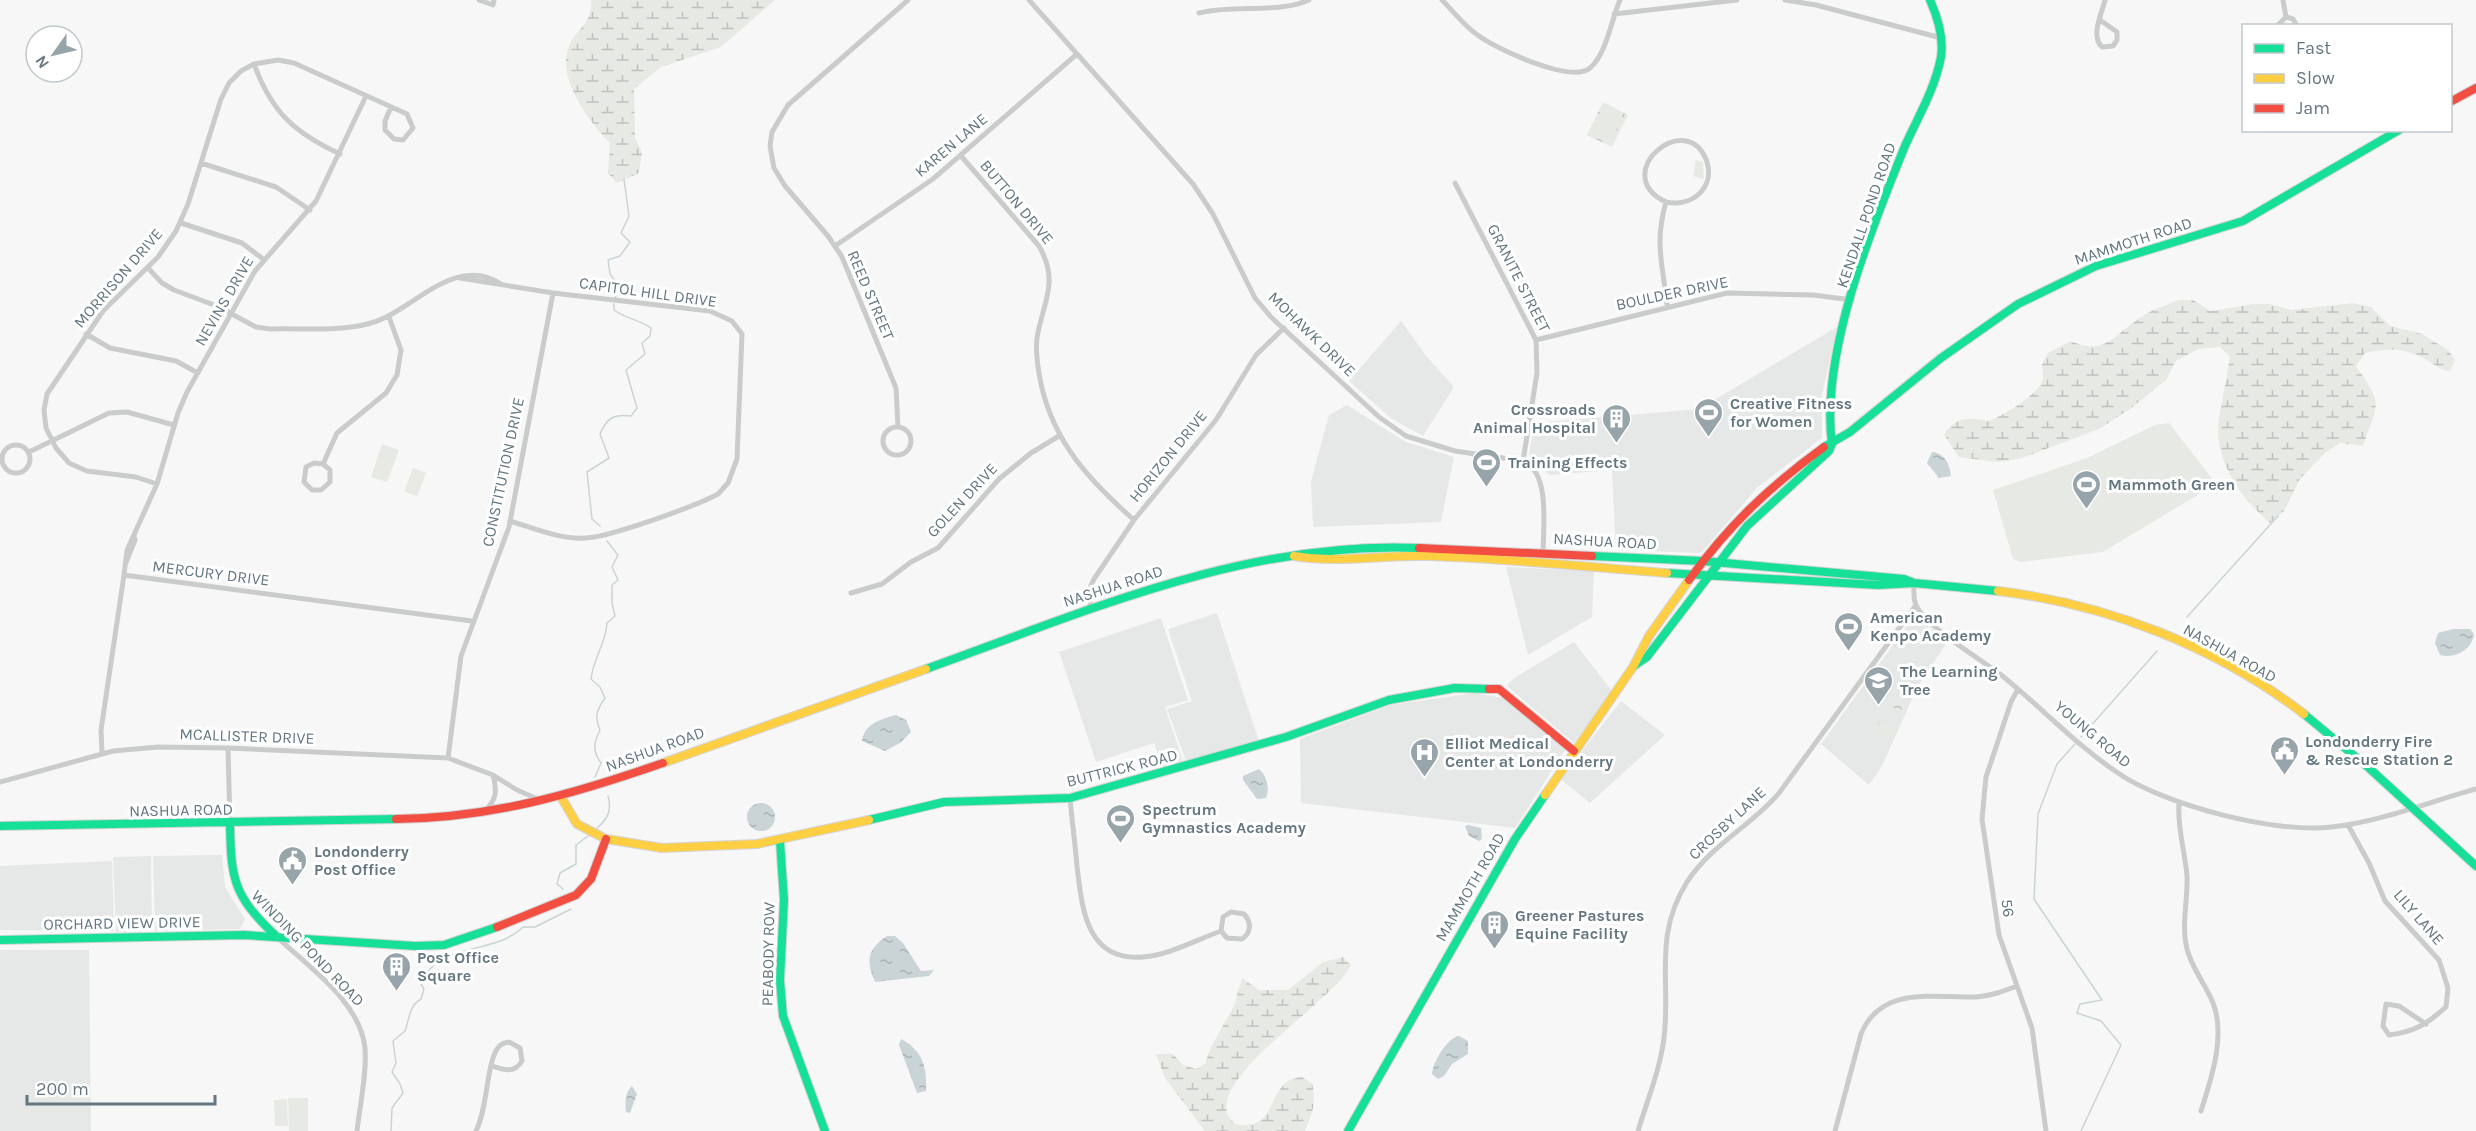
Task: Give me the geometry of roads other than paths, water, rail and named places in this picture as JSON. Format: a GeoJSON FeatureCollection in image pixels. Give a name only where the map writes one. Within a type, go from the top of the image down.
{"type":"FeatureCollection","features":[{"type":"Feature","properties":{"kind":"main road","name":"KENDALL POND ROAD"},"geometry":{"type":"LineString","coordinates":[[1832,444],[1827,424],[1828,403],[1852,300],[1905,148],[1936,73],[1941,38],[1930,0]]}},
{"type":"Feature","properties":{"kind":"main road"},"geometry":{"type":"LineString","coordinates":[[2452,101],[2476,88]]}},
{"type":"Feature","properties":{"kind":"main road","name":"MAMMOTH ROAD"},"geometry":{"type":"LineString","coordinates":[[1348,1131],[1510,847],[1694,573],[1768,489],[1825,446],[1832,444],[1863,422],[1941,358],[2018,304],[2096,266],[2243,221],[2396,132]]}},
{"type":"Feature","properties":{"kind":"main road","name":"MAMMOTH ROAD"},"geometry":{"type":"LineString","coordinates":[[1633,667],[1647,657],[1707,576],[1755,518],[1829,451],[1832,444]]}},
{"type":"Feature","properties":{"kind":"main road","name":"NASHUA ROAD"},"geometry":{"type":"LineString","coordinates":[[0,826],[230,824],[411,819],[483,813],[545,801],[1091,609],[1196,575],[1294,556],[1309,550],[1383,546],[1543,552],[1718,562],[1904,579],[1914,583]]}},
{"type":"Feature","properties":{"kind":"main road","name":"NASHUA ROAD"},"geometry":{"type":"LineString","coordinates":[[1294,556],[1311,559],[1448,556],[1694,573],[1707,576],[1878,585],[1914,583],[2053,599],[2098,610],[2167,636],[2240,672],[2301,712],[2476,866]]}},
{"type":"Feature","properties":{"kind":"main road","name":"BUTTRICK ROAD"},"geometry":{"type":"LineString","coordinates":[[561,797],[577,824],[606,839],[662,848],[780,841],[944,802],[980,799],[1070,798],[1154,777],[1286,737],[1389,700],[1455,688],[1499,689],[1574,751]]}},
{"type":"Feature","properties":{"kind":"main road","name":"WINDING POND ROAD"},"geometry":{"type":"LineString","coordinates":[[230,824],[232,880],[240,900],[276,936]]}},
{"type":"Feature","properties":{"kind":"main road","name":"ORCHARD VIEW DRIVE"},"geometry":{"type":"LineString","coordinates":[[0,940],[244,935],[415,946],[451,943],[551,907],[576,895],[591,879],[606,839]]}},
{"type":"Feature","properties":{"kind":"main road","name":"PEABODY ROW"},"geometry":{"type":"LineString","coordinates":[[780,841],[784,900],[780,980],[783,1016],[825,1131]]}},
{"type":"Feature","properties":{"kind":"main road"},"geometry":{"type":"LineString","coordinates":[[244,935],[251,927],[254,916]]}},
{"type":"Feature","properties":{"kind":"street"},"geometry":{"type":"LineString","coordinates":[[479,0],[493,2]]}},
{"type":"Feature","properties":{"kind":"street","name":"REED STREET"},"geometry":{"type":"LineString","coordinates":[[898,427],[899,400],[894,381],[835,246],[777,174],[770,155],[772,132],[788,105],[908,0]]}},
{"type":"Feature","properties":{"kind":"street","name":"MOHAWK DRIVE"},"geometry":{"type":"LineString","coordinates":[[1029,0],[1197,189],[1213,214],[1255,298],[1379,417],[1406,436],[1455,451],[1523,461]]}},
{"type":"Feature","properties":{"kind":"street"},"geometry":{"type":"LineString","coordinates":[[1199,13],[1229,7],[1289,6],[1308,0]]}},
{"type":"Feature","properties":{"kind":"street"},"geometry":{"type":"LineString","coordinates":[[1442,0],[1467,27],[1496,47],[1570,74],[1587,70],[1599,56],[1620,0]]}},
{"type":"Feature","properties":{"kind":"street"},"geometry":{"type":"LineString","coordinates":[[1614,14],[1737,0]]}},
{"type":"Feature","properties":{"kind":"street"},"geometry":{"type":"LineString","coordinates":[[1785,0],[1816,5],[1941,38]]}},
{"type":"Feature","properties":{"kind":"street"},"geometry":{"type":"LineString","coordinates":[[2100,20],[2117,33],[2117,40],[2113,46],[2106,48],[2097,41],[2100,20],[2105,0]]}},
{"type":"Feature","properties":{"kind":"street"},"geometry":{"type":"LineString","coordinates":[[2283,0],[2286,17]]}},
{"type":"Feature","properties":{"kind":"street"},"geometry":{"type":"LineString","coordinates":[[2279,24],[2286,17]]}},
{"type":"Feature","properties":{"kind":"street"},"geometry":{"type":"LineString","coordinates":[[2286,17],[2293,19],[2296,24]]}},
{"type":"Feature","properties":{"kind":"street","name":"KAREN LANE"},"geometry":{"type":"LineString","coordinates":[[835,246],[918,190],[961,156],[1077,54]]}},
{"type":"Feature","properties":{"kind":"street"},"geometry":{"type":"LineString","coordinates":[[340,154],[306,137],[292,126],[277,110],[261,83],[254,64],[278,60],[294,63],[407,114],[412,122],[412,131],[403,140],[394,139],[385,130],[385,122],[391,107]]}},
{"type":"Feature","properties":{"kind":"street","name":"MORRISON DRIVE"},"geometry":{"type":"LineString","coordinates":[[158,484],[136,477],[99,473],[76,467],[63,458],[52,441],[45,423],[47,394],[102,311],[148,268],[165,248],[181,223],[223,92],[234,76],[254,64]]}},
{"type":"Feature","properties":{"kind":"street","name":"NEVINS DRIVE"},"geometry":{"type":"LineString","coordinates":[[124,575],[126,550],[158,484],[182,402],[263,259],[310,210],[340,154],[366,96]]}},
{"type":"Feature","properties":{"kind":"street"},"geometry":{"type":"LineString","coordinates":[[1685,142],[1699,150],[1705,158],[1708,169],[1706,184],[1696,197],[1687,202],[1666,202],[1658,197],[1648,185],[1646,175],[1648,160],[1657,148],[1665,143],[1685,142]]}},
{"type":"Feature","properties":{"kind":"street","name":"BUTTON DRIVE"},"geometry":{"type":"LineString","coordinates":[[961,156],[1039,246],[1046,259],[1050,287],[1038,335],[1037,353],[1049,413],[1059,436],[1084,472],[1134,520]]}},
{"type":"Feature","properties":{"kind":"street"},"geometry":{"type":"LineString","coordinates":[[201,163],[276,187],[310,210]]}},
{"type":"Feature","properties":{"kind":"street","name":"GRANITE STREET"},"geometry":{"type":"LineString","coordinates":[[1455,183],[1536,339],[1537,373],[1523,461]]}},
{"type":"Feature","properties":{"kind":"street"},"geometry":{"type":"LineString","coordinates":[[1666,202],[1658,246],[1668,305]]}},
{"type":"Feature","properties":{"kind":"street"},"geometry":{"type":"LineString","coordinates":[[181,223],[242,243],[263,259]]}},
{"type":"Feature","properties":{"kind":"street"},"geometry":{"type":"LineString","coordinates":[[148,268],[168,287],[231,313],[256,327],[270,329],[359,326],[389,316],[402,350],[394,382],[381,398],[343,427],[323,464]]}},
{"type":"Feature","properties":{"kind":"street","name":"CAPITOL HILL DRIVE"},"geometry":{"type":"LineString","coordinates":[[389,316],[438,285],[460,278],[483,278],[501,284],[553,293],[719,314],[740,329],[743,346],[739,450],[728,483],[711,498],[594,537],[563,536],[510,521]]}},
{"type":"Feature","properties":{"kind":"street","name":"BOULDER DRIVE"},"geometry":{"type":"LineString","coordinates":[[1536,339],[1712,295],[1737,292],[1813,295],[1852,300]]}},
{"type":"Feature","properties":{"kind":"street","name":"CONSTITUTION DRIVE"},"geometry":{"type":"LineString","coordinates":[[448,758],[458,670],[472,621],[496,567],[510,521],[553,293]]}},
{"type":"Feature","properties":{"kind":"street","name":"HORIZON DRIVE"},"geometry":{"type":"LineString","coordinates":[[1091,609],[1090,584],[1134,520],[1215,420],[1256,355],[1284,328]]}},
{"type":"Feature","properties":{"kind":"street"},"geometry":{"type":"LineString","coordinates":[[86,334],[110,348],[176,362],[198,373]]}},
{"type":"Feature","properties":{"kind":"street"},"geometry":{"type":"LineString","coordinates":[[29,452],[109,413],[126,412],[174,425]]}},
{"type":"Feature","properties":{"kind":"street","name":"REED STREET"},"geometry":{"type":"LineString","coordinates":[[898,427],[907,430],[911,442],[908,451],[896,456],[885,450],[882,440],[889,429],[898,427]]}},
{"type":"Feature","properties":{"kind":"street","name":"GOLEN DRIVE"},"geometry":{"type":"LineString","coordinates":[[851,593],[882,584],[911,562],[938,548],[1004,474],[1036,449],[1059,436]]}},
{"type":"Feature","properties":{"kind":"street"},"geometry":{"type":"LineString","coordinates":[[20,445],[29,452],[30,464],[22,472],[10,472],[2,463],[4,451],[10,446],[20,445]]}},
{"type":"Feature","properties":{"kind":"street"},"geometry":{"type":"LineString","coordinates":[[1523,461],[1535,468],[1541,480],[1542,562]]}},
{"type":"Feature","properties":{"kind":"street"},"geometry":{"type":"LineString","coordinates":[[311,464],[323,464],[330,470],[330,482],[324,489],[312,490],[305,484],[303,472],[311,464]]}},
{"type":"Feature","properties":{"kind":"street"},"geometry":{"type":"LineString","coordinates":[[102,752],[100,730],[124,575]]}},
{"type":"Feature","properties":{"kind":"street","name":"MERCURY DRIVE"},"geometry":{"type":"LineString","coordinates":[[124,575],[472,621]]}},
{"type":"Feature","properties":{"kind":"street"},"geometry":{"type":"LineString","coordinates":[[1914,583],[1916,605]]}},
{"type":"Feature","properties":{"kind":"street","name":"YOUNG ROAD"},"geometry":{"type":"LineString","coordinates":[[1916,605],[1928,621],[2018,689],[2118,773],[2179,803],[2283,826],[2312,828],[2348,825],[2476,789]]}},
{"type":"Feature","properties":{"kind":"street","name":"CROSBY LANE"},"geometry":{"type":"LineString","coordinates":[[1638,1131],[1663,1046],[1665,945],[1671,915],[1681,892],[1706,858],[1764,810],[1779,794],[1916,605]]}},
{"type":"Feature","properties":{"kind":"street","name":"56"},"geometry":{"type":"LineString","coordinates":[[2018,689],[2011,702],[1989,770],[1982,805],[1996,920],[2032,1028],[2046,1131]]}},
{"type":"Feature","properties":{"kind":"street","name":"MCALLISTER DRIVE"},"geometry":{"type":"LineString","coordinates":[[0,782],[102,752],[158,747],[228,748],[448,758],[493,775],[517,790],[545,801]]}},
{"type":"Feature","properties":{"kind":"street","name":"WINDING POND ROAD"},"geometry":{"type":"LineString","coordinates":[[228,748],[230,824]]}},
{"type":"Feature","properties":{"kind":"street"},"geometry":{"type":"LineString","coordinates":[[483,813],[495,798],[497,791],[493,775]]}},
{"type":"Feature","properties":{"kind":"street"},"geometry":{"type":"LineString","coordinates":[[1070,798],[1082,906],[1088,927],[1099,942],[1119,954],[1145,957],[1221,931]]}},
{"type":"Feature","properties":{"kind":"street"},"geometry":{"type":"LineString","coordinates":[[2179,803],[2178,822],[2187,878],[2186,943],[2189,957],[2212,1002],[2218,1023],[2208,1090],[2201,1112]]}},
{"type":"Feature","properties":{"kind":"street","name":"LILY LANE"},"geometry":{"type":"LineString","coordinates":[[2348,825],[2369,863],[2385,901],[2439,960],[2448,988],[2445,1007],[2426,1024],[2412,1032],[2389,1035],[2383,1026],[2386,1004],[2399,1006],[2426,1024]]}},
{"type":"Feature","properties":{"kind":"street"},"geometry":{"type":"LineString","coordinates":[[1231,912],[1244,914],[1249,922],[1248,932],[1242,939],[1232,940],[1221,931],[1223,917],[1231,912]]}},
{"type":"Feature","properties":{"kind":"street","name":"WINDING POND ROAD"},"geometry":{"type":"LineString","coordinates":[[276,936],[343,1000],[361,1029],[365,1054],[357,1131]]}},
{"type":"Feature","properties":{"kind":"street"},"geometry":{"type":"LineString","coordinates":[[1835,1131],[1861,1034],[1868,1021],[1878,1010],[1904,997],[1986,996],[2017,986]]}},
{"type":"Feature","properties":{"kind":"street"},"geometry":{"type":"LineString","coordinates":[[476,1131],[483,1115],[492,1066],[500,1045],[513,1043],[520,1048],[522,1061],[516,1068],[507,1070],[492,1066]]}},
{"type":"Feature","properties":{"kind":"water"},"geometry":{"type":"Polygon","coordinates":[[[1932,452],[1946,460],[1951,476],[1939,478],[1927,463],[1932,452]]]}},
{"type":"Feature","properties":{"kind":"water"},"geometry":{"type":"Polygon","coordinates":[[[2453,629],[2470,629],[2474,634],[2473,640],[2462,652],[2451,656],[2440,655],[2435,643],[2438,633],[2453,629]]]}},
{"type":"Feature","properties":{"kind":"water"},"geometry":{"type":"Polygon","coordinates":[[[896,715],[906,720],[911,732],[900,743],[885,751],[862,741],[863,735],[870,726],[896,715]]]}},
{"type":"Feature","properties":{"kind":"water"},"geometry":{"type":"Polygon","coordinates":[[[1259,769],[1266,779],[1268,790],[1266,798],[1257,799],[1243,780],[1243,776],[1259,769]]]}},
{"type":"Feature","properties":{"kind":"water"},"geometry":{"type":"Polygon","coordinates":[[[761,803],[771,807],[775,817],[771,827],[761,831],[751,827],[747,817],[751,807],[761,803]]]}},
{"type":"Feature","properties":{"kind":"water"},"geometry":{"type":"Polygon","coordinates":[[[1465,826],[1481,828],[1482,839],[1479,841],[1469,836],[1465,826]]]}},
{"type":"Feature","properties":{"kind":"water"},"geometry":{"type":"Polygon","coordinates":[[[887,936],[895,936],[903,943],[921,971],[934,970],[929,976],[875,982],[870,967],[870,956],[872,950],[887,936]]]}},
{"type":"Feature","properties":{"kind":"water"},"geometry":{"type":"Polygon","coordinates":[[[1459,1036],[1468,1041],[1468,1054],[1452,1064],[1444,1076],[1438,1079],[1432,1074],[1438,1057],[1450,1041],[1459,1036]]]}},
{"type":"Feature","properties":{"kind":"water"},"geometry":{"type":"Polygon","coordinates":[[[901,1039],[915,1049],[922,1061],[926,1075],[926,1091],[917,1093],[899,1045],[901,1039]]]}},
{"type":"Feature","properties":{"kind":"water"},"geometry":{"type":"Polygon","coordinates":[[[632,1086],[637,1094],[630,1113],[626,1112],[626,1101],[632,1086]]]}},
{"type":"Feature","properties":{"kind":"waterway"},"geometry":{"type":"LineString","coordinates":[[615,299],[619,286],[610,274],[608,260],[620,256],[630,242],[621,233],[629,216],[624,179]]}},
{"type":"Feature","properties":{"kind":"waterway"},"geometry":{"type":"LineString","coordinates":[[600,526],[592,519],[587,472],[609,458],[600,434],[605,424],[611,418],[631,416],[637,408],[626,370],[645,354],[642,343],[650,336],[651,328],[614,310],[614,304]]}},
{"type":"Feature","properties":{"kind":"waterway"},"geometry":{"type":"LineString","coordinates":[[2187,617],[2278,516]]}},
{"type":"Feature","properties":{"kind":"waterway"},"geometry":{"type":"LineString","coordinates":[[595,777],[601,763],[595,750],[600,730],[597,713],[605,698],[600,687],[591,679],[607,623],[615,616],[612,585],[618,580],[612,567],[618,555],[607,541]]}},
{"type":"Feature","properties":{"kind":"waterway"},"geometry":{"type":"LineString","coordinates":[[2081,737],[2157,651]]}},
{"type":"Feature","properties":{"kind":"waterway"},"geometry":{"type":"LineString","coordinates":[[2075,744],[2057,764],[2038,814],[2034,899],[2102,1000],[2080,1004],[2077,1013],[2101,1021],[2121,1045],[2081,1131]]}},
{"type":"Feature","properties":{"kind":"waterway"},"geometry":{"type":"LineString","coordinates":[[597,828],[608,814],[610,806],[608,796]]}},
{"type":"Feature","properties":{"kind":"waterway"},"geometry":{"type":"LineString","coordinates":[[563,889],[557,884],[560,873],[576,864],[576,845],[588,836]]}},
{"type":"Feature","properties":{"kind":"waterway"},"geometry":{"type":"LineString","coordinates":[[391,1131],[392,1108],[403,1093],[392,1072],[396,1063],[393,1041],[405,1031],[412,1009],[421,999],[424,989],[421,984],[429,970],[440,960],[453,954],[497,942],[523,927],[535,927],[571,909]]}},
{"type":"Feature","properties":{"kind":"place","name":"Creative Fitness for Women"},"geometry":{"type":"Point","coordinates":[1709,438]}},
{"type":"Feature","properties":{"kind":"place","name":"Crossroads Animal Hospital"},"geometry":{"type":"Point","coordinates":[1617,444]}},
{"type":"Feature","properties":{"kind":"place","name":"Training Effects"},"geometry":{"type":"Point","coordinates":[1487,488]}},
{"type":"Feature","properties":{"kind":"place","name":"Mammoth Green"},"geometry":{"type":"Point","coordinates":[2087,510]}},
{"type":"Feature","properties":{"kind":"place","name":"American Kenpo Academy"},"geometry":{"type":"Point","coordinates":[1849,652]}},
{"type":"Feature","properties":{"kind":"place","name":"The Learning Tree"},"geometry":{"type":"Point","coordinates":[1879,706]}},
{"type":"Feature","properties":{"kind":"place","name":"Londonderry Fire & Rescue Station 2"},"geometry":{"type":"Point","coordinates":[2284,776]}},
{"type":"Feature","properties":{"kind":"place","name":"Elliot Medical Center at Londonderry"},"geometry":{"type":"Point","coordinates":[1424,778]}},
{"type":"Feature","properties":{"kind":"place","name":"Spectrum Gymnastics Academy"},"geometry":{"type":"Point","coordinates":[1121,844]}},
{"type":"Feature","properties":{"kind":"place","name":"Londonderry Post Office"},"geometry":{"type":"Point","coordinates":[293,886]}},
{"type":"Feature","properties":{"kind":"place","name":"Greener Pastures Equine Facility"},"geometry":{"type":"Point","coordinates":[1494,950]}},
{"type":"Feature","properties":{"kind":"place","name":"Post Office Square"},"geometry":{"type":"Point","coordinates":[396,992]}}]}
